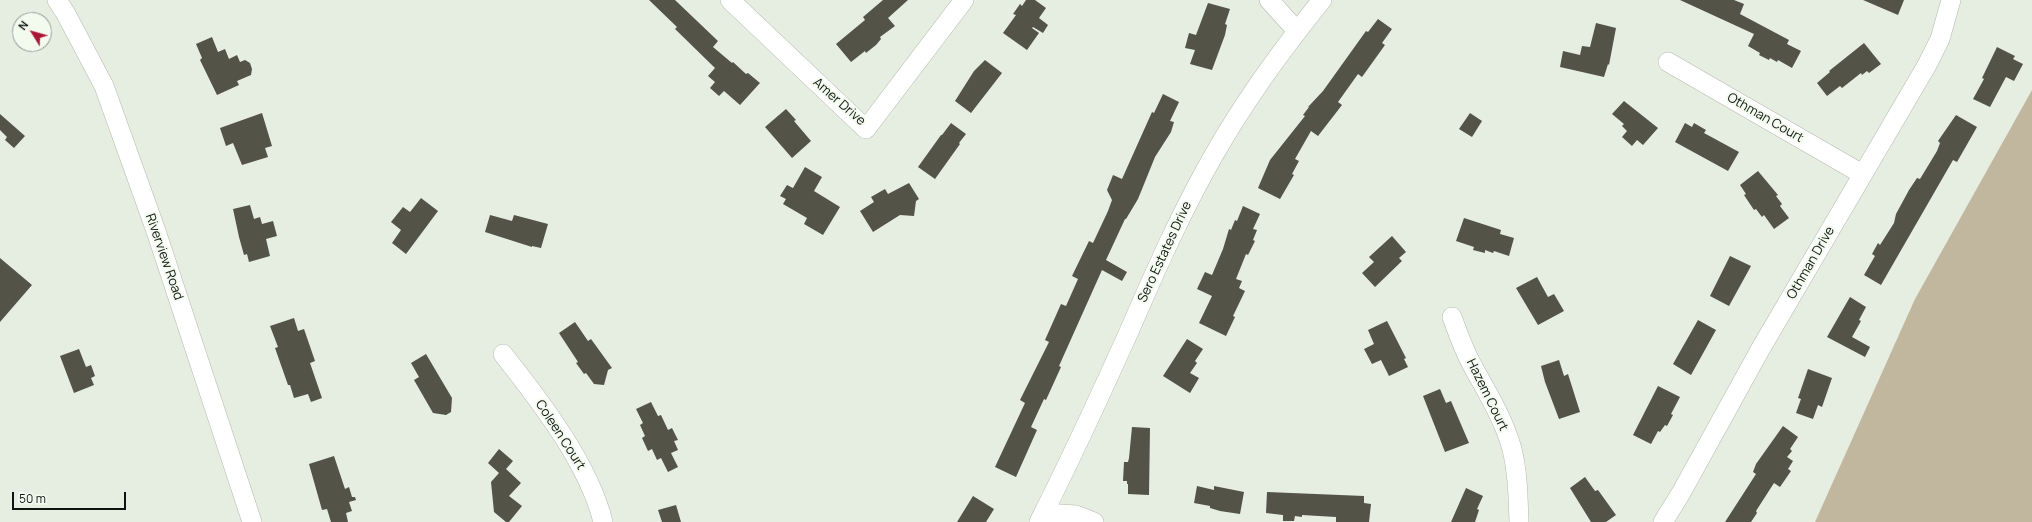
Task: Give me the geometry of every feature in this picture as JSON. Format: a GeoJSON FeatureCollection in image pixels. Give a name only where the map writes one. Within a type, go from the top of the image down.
{"type":"FeatureCollection","features":[{"type":"Feature","properties":{"kind":"street","name":"Riverview Road"},"geometry":{"type":"LineString","coordinates":[[57,0],[104,86],[156,231],[252,522]]}},
{"type":"Feature","properties":{"kind":"street","name":"Amer Drive"},"geometry":{"type":"LineString","coordinates":[[730,0],[866,129],[964,0]]}},
{"type":"Feature","properties":{"kind":"street"},"geometry":{"type":"LineString","coordinates":[[1268,0],[1297,31]]}},
{"type":"Feature","properties":{"kind":"street","name":"Sero Estates Drive"},"geometry":{"type":"LineString","coordinates":[[1041,518],[1113,367],[1159,265],[1204,173],[1251,95],[1297,31],[1322,0]]}},
{"type":"Feature","properties":{"kind":"street","name":"Othman Drive"},"geometry":{"type":"LineString","coordinates":[[1663,522],[1682,492],[1761,348],[1940,39],[1951,0]]}},
{"type":"Feature","properties":{"kind":"street","name":"Othman Court"},"geometry":{"type":"LineString","coordinates":[[1668,62],[1862,174]]}},
{"type":"Feature","properties":{"kind":"street","name":"Hazem Court"},"geometry":{"type":"LineString","coordinates":[[1452,317],[1464,349],[1501,417],[1508,436],[1518,483],[1519,522]]}},
{"type":"Feature","properties":{"kind":"street","name":"Coleen Court"},"geometry":{"type":"LineString","coordinates":[[503,354],[521,377],[578,460],[592,486],[604,522]]}},
{"type":"Feature","properties":{"kind":"street"},"geometry":{"type":"LineString","coordinates":[[1041,518],[1076,515],[1094,522]]}},
{"type":"Feature","properties":{"kind":"shaded area"},"geometry":{"type":"Polygon","coordinates":[[[2032,90],[2032,522],[1815,522],[1915,299],[2032,90]]]}},
{"type":"Feature","properties":{"kind":"building"},"geometry":{"type":"Polygon","coordinates":[[[649,0],[675,0],[718,41],[713,47],[746,74],[748,73],[760,83],[740,105],[724,91],[719,96],[710,88],[715,82],[708,76],[715,68],[675,29],[677,27],[649,0]]]}},
{"type":"Feature","properties":{"kind":"building"},"geometry":{"type":"Polygon","coordinates":[[[883,0],[908,0],[888,18],[895,26],[880,37],[881,39],[876,45],[866,53],[865,51],[851,62],[836,44],[865,20],[863,17],[883,0]]]}},
{"type":"Feature","properties":{"kind":"building"},"geometry":{"type":"Polygon","coordinates":[[[1026,0],[1035,0],[1046,8],[1039,18],[1048,25],[1043,33],[1033,27],[1032,28],[1039,33],[1027,50],[1003,33],[1016,15],[1013,14],[1020,4],[1022,6],[1026,0]]]}},
{"type":"Feature","properties":{"kind":"building"},"geometry":{"type":"Polygon","coordinates":[[[1680,0],[1734,0],[1744,4],[1740,14],[1789,40],[1787,44],[1801,51],[1792,68],[1778,60],[1777,62],[1770,58],[1769,60],[1759,55],[1760,53],[1748,46],[1754,34],[1680,0]]]}},
{"type":"Feature","properties":{"kind":"building"},"geometry":{"type":"Polygon","coordinates":[[[1863,0],[1904,0],[1898,15],[1863,0]]]}},
{"type":"Feature","properties":{"kind":"building"},"geometry":{"type":"Polygon","coordinates":[[[1208,3],[1230,9],[1225,24],[1227,25],[1225,35],[1212,70],[1190,64],[1195,50],[1185,48],[1189,33],[1196,35],[1208,3]]]}},
{"type":"Feature","properties":{"kind":"building"},"geometry":{"type":"Polygon","coordinates":[[[1378,19],[1392,29],[1382,43],[1385,45],[1362,77],[1358,74],[1338,102],[1342,105],[1318,136],[1311,131],[1295,159],[1299,161],[1292,174],[1294,175],[1280,199],[1258,188],[1270,160],[1305,116],[1303,115],[1308,107],[1323,91],[1366,31],[1368,32],[1378,19]]]}},
{"type":"Feature","properties":{"kind":"building"},"geometry":{"type":"Polygon","coordinates":[[[1596,23],[1616,28],[1609,65],[1608,64],[1604,77],[1560,67],[1563,51],[1580,55],[1582,46],[1590,47],[1596,23]]]}},
{"type":"Feature","properties":{"kind":"building"},"geometry":{"type":"Polygon","coordinates":[[[212,37],[218,52],[225,49],[229,59],[237,55],[240,62],[245,60],[250,63],[252,69],[251,75],[237,81],[239,85],[217,95],[200,60],[202,58],[196,44],[212,37]]]}},
{"type":"Feature","properties":{"kind":"building"},"geometry":{"type":"Polygon","coordinates":[[[1864,43],[1881,64],[1869,73],[1867,71],[1862,75],[1861,73],[1842,88],[1840,86],[1827,96],[1817,83],[1830,72],[1829,71],[1864,43]]]}},
{"type":"Feature","properties":{"kind":"building"},"geometry":{"type":"Polygon","coordinates":[[[1997,47],[2015,56],[2013,59],[2023,64],[2014,81],[2006,77],[1990,107],[1973,99],[1984,79],[1982,78],[1997,47]]]}},
{"type":"Feature","properties":{"kind":"building"},"geometry":{"type":"Polygon","coordinates":[[[985,60],[1002,73],[971,113],[955,101],[974,71],[985,60]]]}},
{"type":"Feature","properties":{"kind":"building"},"geometry":{"type":"Polygon","coordinates":[[[1163,94],[1179,102],[1170,121],[1174,122],[1171,132],[1155,157],[1138,199],[1125,219],[1106,260],[1127,272],[1122,281],[1102,270],[1059,366],[1061,367],[1046,400],[1044,399],[1031,427],[1037,430],[1016,477],[995,467],[1025,403],[1020,400],[1049,342],[1045,340],[1061,304],[1066,306],[1078,279],[1072,276],[1089,241],[1093,243],[1108,211],[1112,200],[1107,190],[1113,175],[1122,179],[1152,112],[1154,113],[1163,94]]]}},
{"type":"Feature","properties":{"kind":"building"},"geometry":{"type":"Polygon","coordinates":[[[1624,101],[1658,128],[1643,145],[1637,140],[1632,146],[1622,137],[1627,131],[1622,126],[1624,124],[1612,114],[1624,101]]]}},
{"type":"Feature","properties":{"kind":"building"},"geometry":{"type":"Polygon","coordinates":[[[786,109],[811,141],[792,158],[765,127],[786,109]]]}},
{"type":"Feature","properties":{"kind":"building"},"geometry":{"type":"Polygon","coordinates":[[[262,113],[272,146],[265,148],[268,157],[242,165],[233,143],[226,146],[220,128],[262,113]]]}},
{"type":"Feature","properties":{"kind":"building"},"geometry":{"type":"Polygon","coordinates":[[[1470,113],[1482,121],[1472,137],[1459,129],[1470,113]]]}},
{"type":"Feature","properties":{"kind":"building"},"geometry":{"type":"Polygon","coordinates":[[[0,114],[25,136],[14,148],[5,140],[7,137],[0,130],[0,114]]]}},
{"type":"Feature","properties":{"kind":"building"},"geometry":{"type":"Polygon","coordinates":[[[1956,115],[1977,127],[1957,162],[1953,160],[1881,285],[1864,275],[1875,256],[1872,254],[1878,243],[1880,245],[1894,223],[1896,214],[1909,190],[1917,178],[1920,179],[1937,151],[1940,143],[1938,141],[1956,115]]]}},
{"type":"Feature","properties":{"kind":"building"},"geometry":{"type":"Polygon","coordinates":[[[951,123],[966,134],[935,179],[918,167],[951,123]]]}},
{"type":"Feature","properties":{"kind":"building"},"geometry":{"type":"Polygon","coordinates":[[[1685,123],[1692,127],[1694,123],[1706,130],[1704,133],[1739,152],[1728,171],[1675,142],[1685,123]]]}},
{"type":"Feature","properties":{"kind":"building"},"geometry":{"type":"Polygon","coordinates":[[[805,167],[822,177],[814,191],[840,207],[823,235],[804,224],[807,218],[783,204],[786,199],[780,196],[787,185],[793,188],[805,167]]]}},
{"type":"Feature","properties":{"kind":"building"},"geometry":{"type":"Polygon","coordinates":[[[1758,171],[1778,195],[1776,196],[1782,204],[1780,206],[1789,218],[1774,229],[1764,215],[1762,217],[1756,209],[1754,210],[1744,195],[1746,194],[1740,185],[1758,171]]]}},
{"type":"Feature","properties":{"kind":"building"},"geometry":{"type":"Polygon","coordinates":[[[909,183],[919,199],[916,201],[914,216],[900,215],[873,232],[860,211],[874,202],[871,197],[885,189],[888,194],[909,183]]]}},
{"type":"Feature","properties":{"kind":"building"},"geometry":{"type":"Polygon","coordinates":[[[421,198],[438,211],[406,254],[392,243],[401,230],[391,222],[403,207],[410,212],[421,198]]]}},
{"type":"Feature","properties":{"kind":"building"},"geometry":{"type":"Polygon","coordinates":[[[250,205],[254,219],[260,217],[262,224],[273,221],[277,236],[266,239],[270,256],[249,262],[247,254],[244,255],[233,209],[250,205]]]}},
{"type":"Feature","properties":{"kind":"building"},"geometry":{"type":"Polygon","coordinates":[[[1243,206],[1260,214],[1253,229],[1257,230],[1253,240],[1255,241],[1248,255],[1246,254],[1236,279],[1242,281],[1239,288],[1245,291],[1233,316],[1235,317],[1226,336],[1199,323],[1212,296],[1197,289],[1205,272],[1212,275],[1223,249],[1229,229],[1231,230],[1235,220],[1237,221],[1243,206]]]}},
{"type":"Feature","properties":{"kind":"building"},"geometry":{"type":"Polygon","coordinates":[[[490,215],[512,221],[514,215],[548,224],[541,248],[532,247],[485,232],[490,215]]]}},
{"type":"Feature","properties":{"kind":"building"},"geometry":{"type":"Polygon","coordinates":[[[1464,218],[1501,230],[1500,234],[1514,238],[1509,256],[1494,251],[1493,253],[1485,250],[1485,253],[1473,250],[1474,247],[1456,241],[1464,218]]]}},
{"type":"Feature","properties":{"kind":"building"},"geometry":{"type":"Polygon","coordinates":[[[1392,236],[1406,252],[1399,258],[1402,261],[1375,287],[1362,273],[1374,262],[1369,257],[1392,236]]]}},
{"type":"Feature","properties":{"kind":"building"},"geometry":{"type":"Polygon","coordinates":[[[1730,256],[1751,266],[1729,306],[1710,296],[1730,256]]]}},
{"type":"Feature","properties":{"kind":"building"},"geometry":{"type":"Polygon","coordinates":[[[0,258],[32,285],[0,322],[0,258]]]}},
{"type":"Feature","properties":{"kind":"building"},"geometry":{"type":"Polygon","coordinates":[[[1537,277],[1548,297],[1554,294],[1564,311],[1538,325],[1516,288],[1537,277]]]}},
{"type":"Feature","properties":{"kind":"building"},"geometry":{"type":"Polygon","coordinates":[[[1850,297],[1866,307],[1859,320],[1861,321],[1852,337],[1870,347],[1865,357],[1827,337],[1850,297]]]}},
{"type":"Feature","properties":{"kind":"building"},"geometry":{"type":"Polygon","coordinates":[[[294,318],[298,331],[304,329],[315,361],[310,363],[322,398],[311,402],[308,394],[294,398],[275,348],[278,347],[270,326],[294,318]]]}},
{"type":"Feature","properties":{"kind":"building"},"geometry":{"type":"Polygon","coordinates":[[[1698,320],[1716,330],[1691,375],[1673,364],[1698,320]]]}},
{"type":"Feature","properties":{"kind":"building"},"geometry":{"type":"Polygon","coordinates":[[[1387,321],[1406,358],[1404,359],[1408,367],[1389,376],[1381,360],[1372,364],[1364,349],[1374,344],[1368,330],[1387,321]]]}},
{"type":"Feature","properties":{"kind":"building"},"geometry":{"type":"Polygon","coordinates":[[[575,322],[588,341],[591,339],[612,368],[608,370],[604,385],[594,384],[586,373],[584,374],[559,333],[575,322]]]}},
{"type":"Feature","properties":{"kind":"building"},"geometry":{"type":"Polygon","coordinates":[[[1187,339],[1203,349],[1195,361],[1197,363],[1190,373],[1199,378],[1190,393],[1163,376],[1187,339]]]}},
{"type":"Feature","properties":{"kind":"building"},"geometry":{"type":"Polygon","coordinates":[[[79,349],[86,367],[91,365],[95,376],[91,378],[94,385],[74,393],[60,356],[79,349]]]}},
{"type":"Feature","properties":{"kind":"building"},"geometry":{"type":"Polygon","coordinates":[[[426,354],[452,398],[451,412],[446,415],[433,413],[414,380],[419,377],[411,363],[426,354]]]}},
{"type":"Feature","properties":{"kind":"building"},"geometry":{"type":"Polygon","coordinates":[[[1559,360],[1564,376],[1568,374],[1580,412],[1559,419],[1545,382],[1541,366],[1559,360]]]}},
{"type":"Feature","properties":{"kind":"building"},"geometry":{"type":"Polygon","coordinates":[[[1808,369],[1832,378],[1822,407],[1818,405],[1813,419],[1796,413],[1801,399],[1798,398],[1808,369]]]}},
{"type":"Feature","properties":{"kind":"building"},"geometry":{"type":"Polygon","coordinates":[[[1658,386],[1680,397],[1671,414],[1673,415],[1667,426],[1665,425],[1660,432],[1658,431],[1651,444],[1633,435],[1658,386]]]}},
{"type":"Feature","properties":{"kind":"building"},"geometry":{"type":"Polygon","coordinates":[[[1440,389],[1446,403],[1451,401],[1469,443],[1445,452],[1423,396],[1440,389]]]}},
{"type":"Feature","properties":{"kind":"building"},"geometry":{"type":"Polygon","coordinates":[[[651,402],[658,416],[661,415],[668,430],[672,428],[678,440],[674,441],[678,450],[671,453],[678,467],[668,472],[661,458],[657,460],[652,449],[648,451],[642,438],[645,436],[640,425],[643,423],[636,409],[651,402]]]}},
{"type":"Feature","properties":{"kind":"building"},"geometry":{"type":"Polygon","coordinates":[[[1783,426],[1798,437],[1790,449],[1792,451],[1787,457],[1793,461],[1788,469],[1791,471],[1780,487],[1774,483],[1756,511],[1757,513],[1751,522],[1725,522],[1756,474],[1753,472],[1756,464],[1783,426]]]}},
{"type":"Feature","properties":{"kind":"building"},"geometry":{"type":"Polygon","coordinates":[[[1132,427],[1150,428],[1149,495],[1128,494],[1127,481],[1123,481],[1124,462],[1128,462],[1129,458],[1132,427]]]}},
{"type":"Feature","properties":{"kind":"building"},"geometry":{"type":"Polygon","coordinates":[[[499,449],[513,461],[506,469],[521,483],[509,496],[522,506],[509,522],[506,522],[494,512],[491,482],[499,473],[488,463],[499,449]]]}},
{"type":"Feature","properties":{"kind":"building"},"geometry":{"type":"Polygon","coordinates":[[[334,456],[345,489],[349,487],[352,497],[355,497],[356,500],[349,502],[352,511],[346,513],[348,522],[331,522],[327,509],[322,510],[309,464],[334,456]]]}},
{"type":"Feature","properties":{"kind":"building"},"geometry":{"type":"Polygon","coordinates":[[[1585,477],[1595,491],[1598,490],[1616,515],[1606,522],[1591,522],[1570,488],[1585,477]]]}},
{"type":"Feature","properties":{"kind":"building"},"geometry":{"type":"Polygon","coordinates":[[[1197,486],[1214,490],[1214,486],[1244,492],[1240,514],[1220,511],[1210,508],[1210,506],[1194,503],[1197,486]]]}},
{"type":"Feature","properties":{"kind":"building"},"geometry":{"type":"Polygon","coordinates":[[[1466,488],[1483,496],[1477,509],[1479,510],[1475,522],[1451,522],[1466,488]]]}},
{"type":"Feature","properties":{"kind":"building"},"geometry":{"type":"Polygon","coordinates":[[[1267,492],[1364,496],[1364,503],[1371,504],[1369,522],[1336,522],[1336,517],[1302,515],[1302,517],[1295,516],[1294,521],[1283,521],[1283,515],[1266,513],[1267,492]]]}},
{"type":"Feature","properties":{"kind":"building"},"geometry":{"type":"Polygon","coordinates":[[[973,496],[994,509],[986,522],[957,522],[973,496]]]}},
{"type":"Feature","properties":{"kind":"building"},"geometry":{"type":"Polygon","coordinates":[[[676,505],[681,522],[662,522],[658,510],[676,505]]]}}]}
